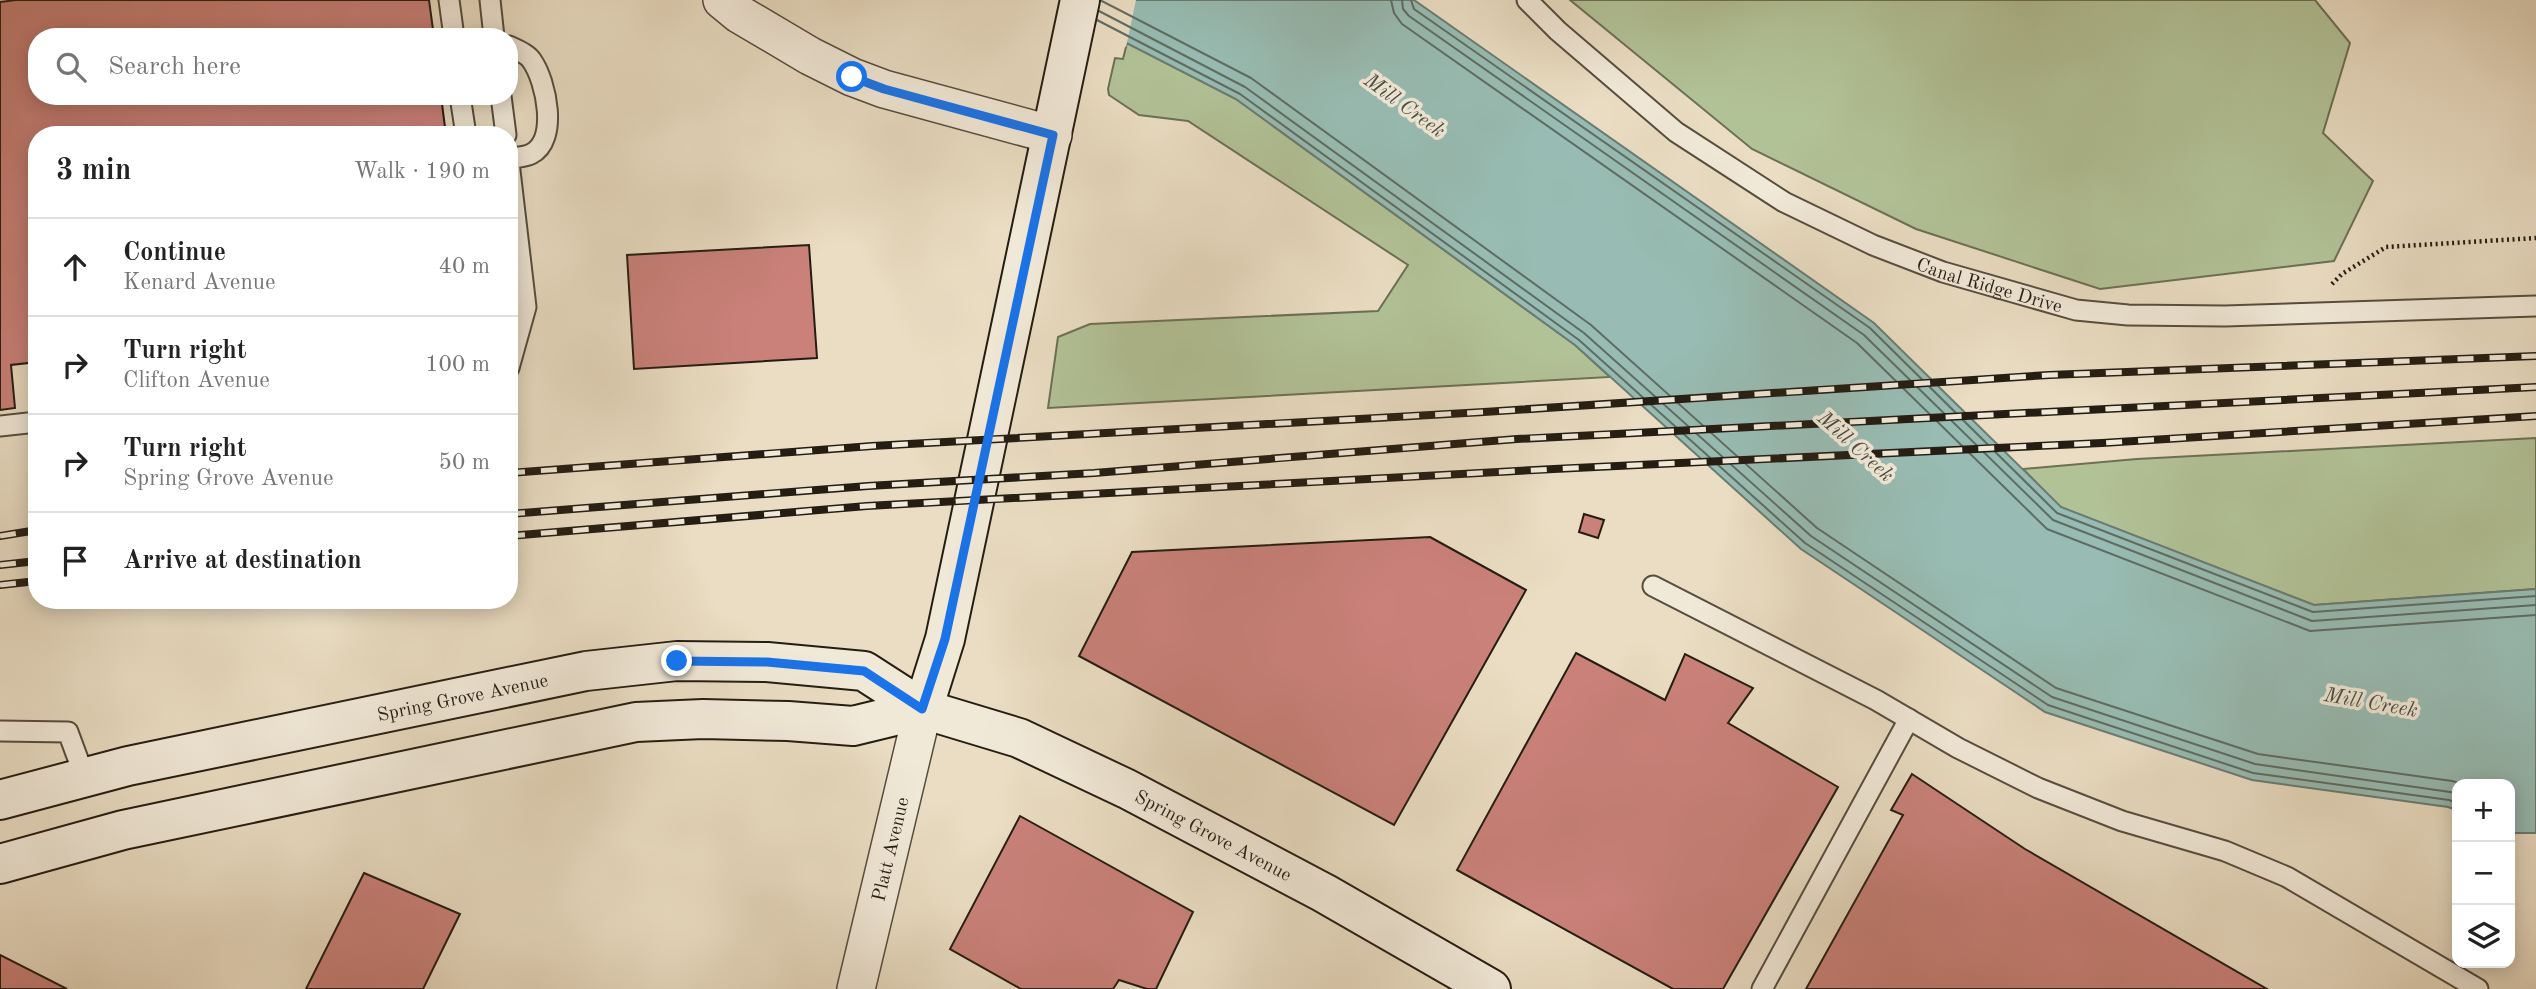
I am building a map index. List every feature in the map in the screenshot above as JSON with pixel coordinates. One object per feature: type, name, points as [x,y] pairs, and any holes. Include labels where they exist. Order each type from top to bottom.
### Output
[{"type":"main road","points":[[0,864],[123,830],[636,722],[715,719],[853,726],[922,709],[945,639],[1080,0]]},
{"type":"main road","name":"Spring Grove Avenue","points":[[0,800],[128,766],[586,671],[677,661],[767,662],[864,671],[922,709],[1019,738],[1127,789],[1324,893],[1491,989]]},
{"type":"street","points":[[722,0],[739,14],[810,56],[852,77],[884,89],[1053,135]]},
{"type":"street","name":"Platt Avenue","points":[[856,989],[922,709]]},
{"type":"lane","points":[[449,0],[452,28]]},
{"type":"lane","points":[[490,0],[493,28]]},
{"type":"lane","name":"Canal Ridge Drive","points":[[1527,0],[1558,31],[1676,132],[1784,202],[1872,245],[1943,272],[2076,310],[2128,315],[2536,306]]},
{"type":"lane","points":[[518,51],[531,58],[543,82],[548,126],[540,145],[533,153],[518,158]]},
{"type":"lane","points":[[461,105],[465,126]]},
{"type":"lane","points":[[502,105],[505,126]]},
{"type":"lane","points":[[518,238],[526,307],[518,336]]},
{"type":"lane","points":[[0,426],[28,423]]},
{"type":"lane","points":[[1653,586],[1876,700],[1958,747],[2038,788],[2122,821],[2225,851],[2287,877],[2478,989]]},
{"type":"lane","points":[[1762,989],[1909,719]]},
{"type":"lane","points":[[0,731],[68,732],[85,778]]},
{"type":"path","points":[[2301,313],[2342,274],[2386,247],[2536,238]]},
{"type":"green space","points":[[1570,0],[2315,0],[2350,43],[2323,133],[2373,181],[2334,261],[2100,289],[1916,229],[1752,149]]},
{"type":"green space","points":[[1127,43],[1236,99],[1575,345],[1610,377],[1048,408],[1058,337],[1090,324],[1378,311],[1408,265],[1188,121],[1139,115],[1109,95],[1115,58],[1123,59]]},
{"type":"green space","points":[[2536,438],[2536,589],[2314,605],[2060,507],[2023,469],[2137,459]]},
{"type":"water","name":"Mill Creek","points":[[1043,0],[1414,0],[1874,323],[2061,507],[2314,605],[2536,589],[2536,833],[2515,833],[2515,779],[2452,779],[2452,808],[2252,780],[2045,712],[1801,549],[1575,345],[1236,99]]},
{"type":"pier","points":[[1040,0],[1136,0],[1126,47],[1041,3]]},
{"type":"building","points":[[429,0],[433,28],[28,28],[28,105],[442,105],[445,126],[28,126],[28,363],[11,365],[15,408],[0,410],[0,2]]},
{"type":"building","points":[[809,245],[817,358],[634,369],[627,255]]},
{"type":"building","points":[[1584,514],[1604,520],[1598,538],[1579,532]]},
{"type":"building","points":[[1430,537],[1526,590],[1394,825],[1079,656],[1132,552]]},
{"type":"building","points":[[1576,653],[1665,700],[1685,654],[1753,688],[1728,723],[1838,787],[1723,989],[1673,989],[1457,870]]},
{"type":"building","points":[[1912,774],[2025,849],[2267,989],[1806,989],[1903,815],[1891,810]]},
{"type":"building","points":[[1020,816],[1193,912],[1156,989],[1147,989],[1119,980],[1113,989],[1021,989],[950,949]]},
{"type":"building","points":[[364,873],[460,914],[423,989],[306,989]]},
{"type":"building","points":[[0,955],[67,989],[0,989]]},
{"type":"railway","points":[[518,472],[872,446],[1484,412],[2049,375],[2536,356]]},
{"type":"railway","points":[[518,513],[868,486],[1094,473],[1517,439],[2536,387]]},
{"type":"railway","points":[[518,535],[867,506],[2102,443],[2536,416]]},
{"type":"railway","points":[[0,536],[28,531]]},
{"type":"railway","points":[[0,565],[28,562]]},
{"type":"railway","points":[[0,585],[28,582]]},
{"type":"route","points":[[677,661],[767,662],[864,671],[922,709],[945,639],[1053,135],[884,89],[852,77]]}]
